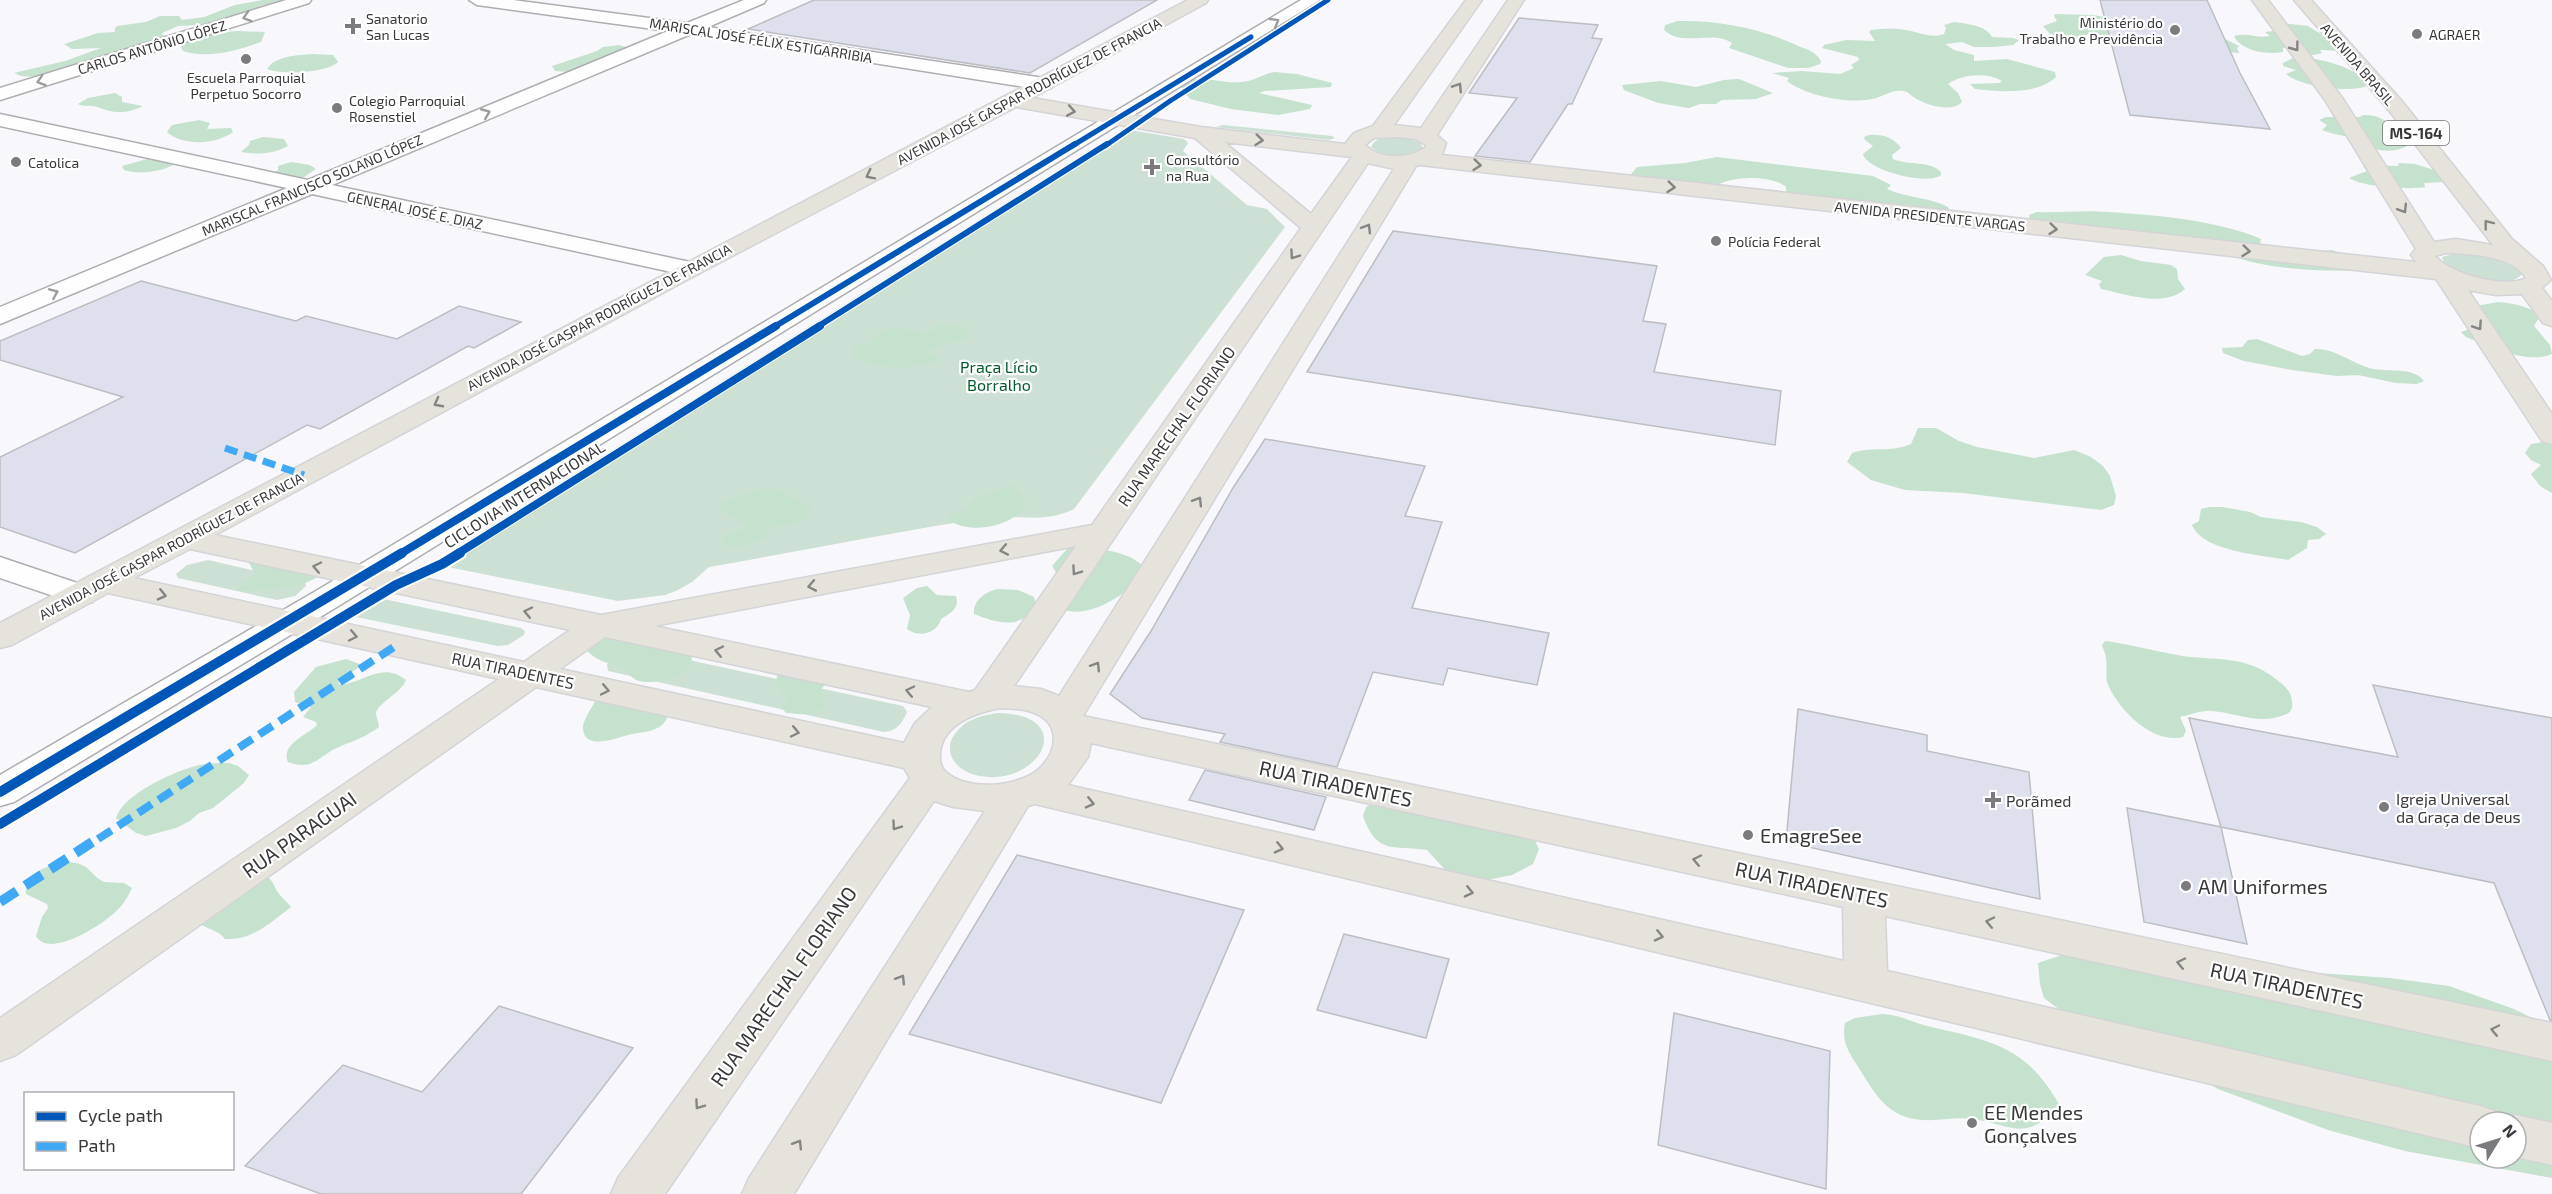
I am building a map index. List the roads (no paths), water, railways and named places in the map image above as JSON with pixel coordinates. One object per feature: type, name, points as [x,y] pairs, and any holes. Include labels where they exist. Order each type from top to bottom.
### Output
[{"type":"main road","name":"AVENIDA JOSÉ GASPAR RODRÍGUEZ DE FRANCIA","points":[[0,637],[1200,0]]},
{"type":"main road","name":"RUA MARECHAL FLORIANO","points":[[1068,722],[1277,324],[1314,227],[1368,142],[1474,0]]},
{"type":"main road","points":[[1430,138],[1516,0]]},
{"type":"main road","name":"MS-164","points":[[2260,0],[2334,99],[2426,251],[2423,255],[2426,262],[2444,274],[2552,435]]},
{"type":"main road","name":"AVENIDA BRASIL","points":[[2302,0],[2394,104],[2504,244],[2538,277],[2552,318]]},
{"type":"main road","points":[[1042,85],[1074,92]]},
{"type":"main road","points":[[2334,99],[2394,104]]},
{"type":"main road","points":[[1013,101],[1183,111]]},
{"type":"main road","points":[[1126,107],[1203,124],[1368,142]]},
{"type":"main road","points":[[1203,124],[1332,129],[1368,142]]},
{"type":"main road","points":[[1203,124],[1314,227]]},
{"type":"main road","name":"AVENIDA PRESIDENTE VARGAS","points":[[1368,142],[1406,132],[1430,138],[2426,251],[2446,246],[2474,248],[2504,255],[2538,277]]},
{"type":"main road","name":"RUA MARECHAL FLORIANO","points":[[978,700],[1103,532],[1414,160],[1435,151],[1437,146],[1430,138]]},
{"type":"main road","name":"AVENIDA PRESIDENTE VARGAS","points":[[1368,142],[1386,160],[1414,160],[2444,274],[2497,288],[2538,277]]},
{"type":"main road","points":[[599,626],[1103,532]]},
{"type":"main road","points":[[184,538],[599,626],[978,700],[1011,696],[1030,699],[1055,708],[1068,722],[1075,743],[1072,756],[1052,779],[1024,793],[994,800],[969,798],[948,791],[925,769],[922,745],[929,732],[943,717],[978,700]]},
{"type":"main road","name":"RUA TIRADENTES","points":[[92,588],[286,622],[530,674],[925,769]]},
{"type":"main road","name":"RUA PARAGUAI","points":[[0,1042],[599,626]]},
{"type":"main road","name":"RUA TIRADENTES","points":[[1068,722],[1864,896],[2552,1042]]},
{"type":"main road","name":"RUA MARECHAL FLORIANO","points":[[636,1194],[925,769]]},
{"type":"main road","points":[[1024,793],[2468,1124]]},
{"type":"main road","points":[[767,1194],[1024,793]]},
{"type":"main road","points":[[1864,896],[1866,985]]},
{"type":"main road","points":[[2528,1139],[2552,1144]]},
{"type":"street","name":"CARLOS ANTÔNIO LÓPEZ","points":[[0,94],[303,0]]},
{"type":"street","name":"MARISCAL JOSÉ FÉLIX ESTIGARRIBIA","points":[[477,0],[690,29],[1042,85]]},
{"type":"street","name":"MARISCAL FRANCISCO SOLANO LÓPEZ","points":[[0,316],[758,0]]},
{"type":"street","points":[[0,792],[361,577],[1126,107],[1312,0]]},
{"type":"street","name":"GENERAL JOSÉ E. DIAZ","points":[[0,120],[690,269]]},
{"type":"street","points":[[0,567],[92,588]]},
{"type":"place","name":"Sanatorio San Lucas","points":[[353,26]]},
{"type":"place","name":"Ministério do Trabalho e Previdência","points":[[2175,30]]},
{"type":"place","name":"AGRAER","points":[[2417,34]]},
{"type":"place","name":"Escuela Parroquial Perpetuo Socorro","points":[[246,59]]},
{"type":"place","name":"Colegio Parroquial Rosenstiel","points":[[337,108]]},
{"type":"place","name":"Catolica","points":[[16,162]]},
{"type":"place","name":"Consultório na Rua","points":[[1152,167]]},
{"type":"place","name":"Polícia Federal","points":[[1716,241]]},
{"type":"place","name":"Porãmed","points":[[1993,800]]},
{"type":"place","name":"Igreja Universal da Graça de Deus","points":[[2384,807]]},
{"type":"place","name":"EmagreSee","points":[[1748,835]]},
{"type":"place","name":"AM Uniformes","points":[[2186,886]]},
{"type":"place","name":"EE Mendes Gonçalves","points":[[1972,1123]]},
{"type":"park label","name":"Praça Lício Borralho","points":[[999,375]]}]
